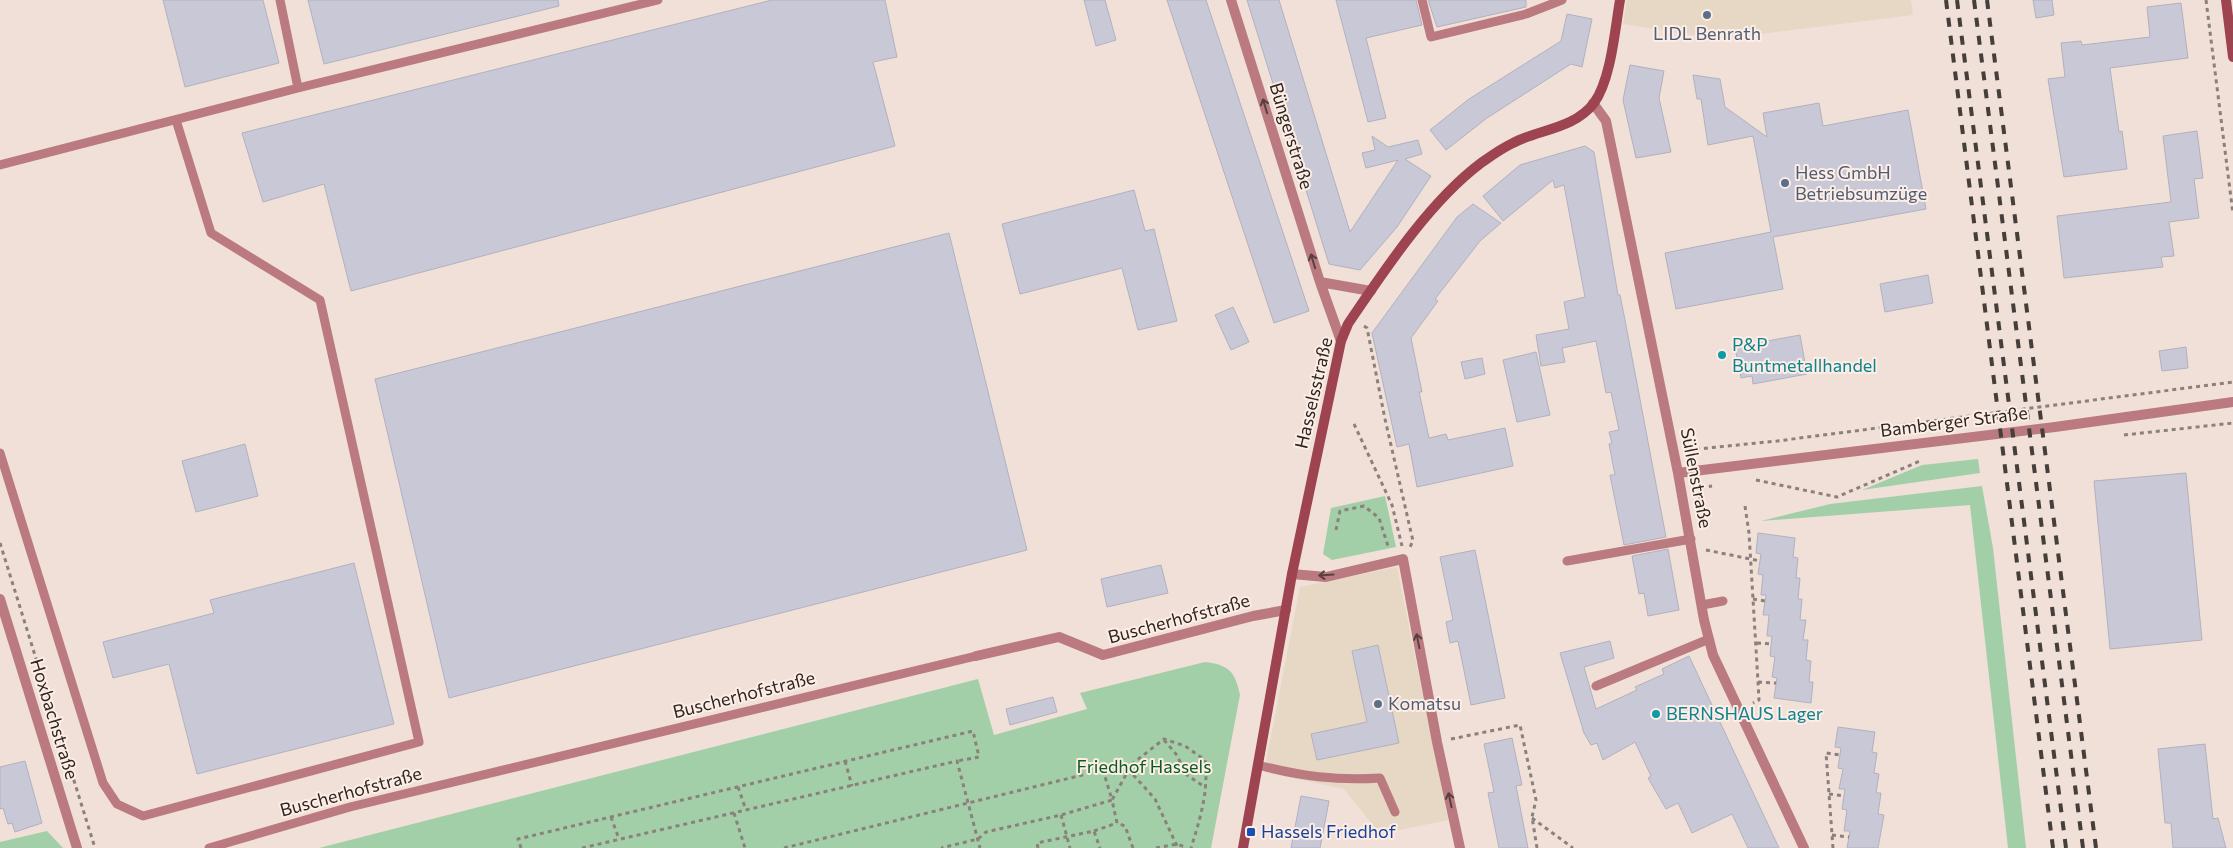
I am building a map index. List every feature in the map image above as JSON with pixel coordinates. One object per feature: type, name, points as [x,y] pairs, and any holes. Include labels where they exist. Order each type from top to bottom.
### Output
[{"type":"street","name":"Büngerstraße","points":[[1231,0],[1320,282],[1341,340]]},
{"type":"street","name":"Hasselsstraße","points":[[1243,848],[1292,574],[1341,340],[1353,317],[1371,291],[1425,218],[1452,188],[1481,163],[1513,142],[1574,120],[1593,103],[1606,72],[1620,0]]},
{"type":"street","points":[[2226,0],[2233,57]]},
{"type":"street","name":"Süllenstraße","points":[[1593,103],[1606,121],[1678,472],[1713,655],[1804,848]]},
{"type":"street","points":[[1320,282],[1371,291]]},
{"type":"street","name":"Bamberger Straße","points":[[1678,472],[2055,427],[2233,402]]},
{"type":"street","points":[[1292,574],[1326,577],[1403,559],[1437,742],[1460,848]]},
{"type":"street","name":"Hoxbachstraße","points":[[0,599],[77,848]]},
{"type":"street","name":"Buscherhofstraße","points":[[976,656],[1059,636],[1103,656],[1252,616],[1286,610]]},
{"type":"lane","points":[[280,0],[298,88]]},
{"type":"lane","points":[[0,166],[298,88],[658,0]]},
{"type":"lane","points":[[1422,0],[1431,37],[1526,14],[1562,0]]},
{"type":"lane","points":[[0,453],[103,783],[116,804],[143,816],[419,742],[320,300],[211,233],[176,120]]},
{"type":"lane","points":[[1567,562],[1691,538]]},
{"type":"lane","points":[[1702,605],[1723,601]]},
{"type":"lane","points":[[1596,686],[1709,639]]},
{"type":"lane","name":"Buscherhofstraße","points":[[209,848],[350,807],[976,656]]},
{"type":"lane","points":[[1258,765],[1287,773],[1343,780],[1380,778],[1395,812]]},
{"type":"path","points":[[2206,0],[2233,214]]},
{"type":"path","points":[[1353,317],[1367,328],[1385,419],[1413,541],[1403,559]]},
{"type":"path","points":[[1694,451],[2233,382]]},
{"type":"path","points":[[1354,424],[1392,505],[1402,543],[1403,559]]},
{"type":"path","points":[[1753,480],[1837,497],[1918,461]]},
{"type":"path","points":[[1699,505],[1700,486],[1719,485]]},
{"type":"path","points":[[1336,530],[1340,511],[1364,506],[1378,518],[1392,562]]},
{"type":"path","points":[[1739,710],[1759,700],[1757,643],[1749,558],[1749,533],[1745,506]]},
{"type":"path","points":[[1704,540],[1707,558]]},
{"type":"path","points":[[0,543],[95,848]]},
{"type":"path","points":[[1705,550],[1760,561]]},
{"type":"path","points":[[1753,599],[1765,601]]},
{"type":"path","points":[[1757,643],[1771,644]]},
{"type":"path","points":[[1758,682],[1776,683]]},
{"type":"path","points":[[1748,695],[1756,711]]},
{"type":"path","points":[[1437,742],[1520,725],[1536,800],[1532,817],[1537,848]]},
{"type":"path","points":[[521,848],[518,839],[973,731],[979,757],[582,848]]},
{"type":"path","points":[[941,848],[978,839],[986,832],[1112,800],[1128,769],[1164,740]]},
{"type":"path","points":[[1164,740],[1185,746],[1205,760],[1208,778],[1202,814],[1191,848]]},
{"type":"path","points":[[1164,740],[1176,754],[1187,775],[1206,788]]},
{"type":"path","points":[[1833,848],[1826,753],[1840,755]]},
{"type":"path","points":[[845,761],[852,786]]},
{"type":"path","points":[[957,761],[980,848]]},
{"type":"path","points":[[1128,769],[1155,799],[1178,846]]},
{"type":"path","points":[[784,848],[1104,770],[1117,823]]},
{"type":"path","points":[[738,787],[746,810]]},
{"type":"path","points":[[1829,794],[1844,796]]},
{"type":"path","points":[[734,813],[745,848]]},
{"type":"path","points":[[1061,814],[1070,848]]},
{"type":"path","points":[[611,817],[619,839]]},
{"type":"path","points":[[1532,817],[1573,848]]},
{"type":"path","points":[[1038,848],[1037,843],[1094,831],[1117,823],[1125,826],[1132,848]]},
{"type":"path","points":[[1094,831],[1100,848]]},
{"type":"path","points":[[1832,835],[1849,837]]},
{"type":"path","points":[[1156,848],[1178,846],[1187,848]]},
{"type":"shaded area","points":[[1627,0],[1911,0],[1913,15],[1719,39],[1623,24]]},
{"type":"shaded area","points":[[1397,567],[1448,820],[1380,834],[1344,789],[1264,772],[1300,587]]},
{"type":"green space","points":[[1978,459],[1980,473],[1862,490],[1922,465]]},
{"type":"green space","points":[[1982,486],[1993,548],[2026,848],[2008,848],[1970,505],[1761,521],[1830,504]]},
{"type":"green space","points":[[1385,496],[1396,547],[1332,560],[1323,554],[1331,508]]},
{"type":"green space","name":"Friedhof Hassels","points":[[1205,662],[1220,665],[1230,671],[1236,680],[1240,695],[1211,848],[319,848],[978,679],[994,735],[1087,709],[1080,693]]},
{"type":"green space","points":[[47,831],[63,848],[0,848],[0,842]]},
{"type":"building","points":[[163,0],[263,0],[279,63],[185,87]]},
{"type":"building","points":[[308,0],[558,0],[559,6],[324,64]]},
{"type":"building","points":[[772,0],[885,0],[897,57],[873,62],[895,146],[351,291],[324,184],[263,202],[242,133]]},
{"type":"building","points":[[1084,0],[1105,0],[1116,40],[1096,46]]},
{"type":"building","points":[[1167,0],[1206,0],[1309,311],[1274,323]]},
{"type":"building","points":[[1247,0],[1279,0],[1350,232],[1398,160],[1366,168],[1362,153],[1375,150],[1372,136],[1388,147],[1418,140],[1422,154],[1405,159],[1431,176],[1397,227],[1360,270],[1329,264]]},
{"type":"building","points":[[1336,0],[1416,0],[1422,25],[1366,38],[1386,118],[1368,122]]},
{"type":"building","points":[[1428,0],[1526,0],[1526,7],[1437,27]]},
{"type":"building","points":[[2033,0],[2052,0],[2054,15],[2036,18]]},
{"type":"building","points":[[2181,3],[2188,58],[2110,68],[2119,132],[2122,131],[2127,169],[2064,177],[2048,79],[2065,77],[2061,43],[2081,41],[2082,45],[2150,37],[2147,7]]},
{"type":"building","points":[[1567,14],[1592,19],[1582,67],[1571,64],[1487,118],[1446,150],[1430,130],[1469,99],[1561,41]]},
{"type":"building","points":[[1630,65],[1664,71],[1659,98],[1671,152],[1636,158],[1623,100]]},
{"type":"building","points":[[1693,75],[1720,79],[1725,107],[1767,137],[1763,113],[1819,103],[1823,126],[1908,110],[1926,209],[1773,237],[1783,289],[1676,309],[1665,253],[1771,232],[1753,136],[1708,145],[1701,99],[1697,99]]},
{"type":"building","points":[[2197,131],[2203,178],[2194,179],[2199,218],[2169,222],[2174,256],[2161,257],[2163,267],[2064,278],[2057,216],[2171,202],[2163,136]]},
{"type":"building","points":[[1585,146],[1594,152],[1618,295],[1620,295],[1625,320],[1666,537],[1624,545],[1610,475],[1615,475],[1609,444],[1612,443],[1609,432],[1619,430],[1611,392],[1606,393],[1596,341],[1562,348],[1565,362],[1541,366],[1536,335],[1569,329],[1564,302],[1585,297],[1564,185],[1555,188],[1553,180],[1503,221],[1483,196],[1520,165]]},
{"type":"building","points":[[1134,190],[1145,231],[1154,229],[1177,321],[1138,330],[1122,268],[1020,294],[1002,224]]},
{"type":"building","points":[[1473,204],[1501,223],[1480,241],[1435,299],[1438,301],[1411,338],[1422,392],[1419,392],[1429,438],[1446,434],[1448,440],[1505,428],[1513,466],[1417,487],[1409,444],[1397,447],[1372,333],[1457,217]]},
{"type":"building","points":[[949,233],[1027,550],[449,698],[375,379]]},
{"type":"building","points":[[1928,275],[1933,303],[1885,312],[1880,284]]},
{"type":"building","points":[[1233,307],[1249,342],[1231,350],[1215,315]]},
{"type":"building","points":[[1800,335],[1807,374],[1753,384],[1752,376],[1741,378],[1735,347]]},
{"type":"building","points":[[2186,347],[2188,368],[2162,371],[2159,351]]},
{"type":"building","points":[[1536,352],[1550,415],[1517,422],[1503,360]]},
{"type":"building","points":[[1482,358],[1485,374],[1465,379],[1461,362]]},
{"type":"building","points":[[245,444],[258,496],[196,512],[182,461]]},
{"type":"building","points":[[2186,473],[2202,640],[2110,649],[2094,481]]},
{"type":"building","points":[[1758,533],[1795,538],[1793,557],[1798,558],[1796,578],[1800,578],[1798,599],[1802,599],[1800,620],[1806,620],[1803,640],[1808,640],[1806,660],[1811,661],[1809,682],[1813,682],[1811,703],[1774,698],[1777,678],[1772,677],[1775,657],[1770,656],[1772,636],[1767,636],[1769,615],[1763,615],[1766,595],[1761,595],[1763,575],[1758,574],[1761,554],[1756,553]]},
{"type":"building","points":[[1668,549],[1679,610],[1648,616],[1644,593],[1639,594],[1632,556]]},
{"type":"building","points":[[1475,550],[1505,698],[1471,705],[1458,641],[1450,643],[1446,622],[1453,620],[1440,557]]},
{"type":"building","points":[[354,563],[394,724],[197,774],[169,664],[113,678],[103,642],[214,613],[210,600]]},
{"type":"building","points":[[1161,565],[1168,593],[1107,607],[1101,579]]},
{"type":"building","points":[[1610,641],[1614,658],[1584,667],[1596,709],[1637,690],[1635,687],[1664,674],[1662,669],[1689,656],[1779,848],[1748,848],[1732,814],[1692,833],[1678,803],[1666,809],[1648,778],[1651,776],[1635,742],[1603,760],[1597,743],[1591,745],[1584,733],[1560,653]]},
{"type":"building","points":[[1378,645],[1399,743],[1317,760],[1311,734],[1367,722],[1352,651]]},
{"type":"building","points":[[1053,697],[1057,712],[1010,725],[1006,709]]},
{"type":"building","points":[[1838,727],[1875,732],[1872,752],[1877,753],[1874,773],[1879,774],[1876,793],[1881,793],[1878,814],[1884,815],[1878,848],[1847,848],[1850,831],[1844,831],[1847,810],[1842,809],[1845,789],[1839,789],[1843,769],[1838,768],[1841,748],[1835,747]]},
{"type":"building","points":[[1512,738],[1522,785],[1516,786],[1528,848],[1499,848],[1488,793],[1494,792],[1484,744]]},
{"type":"building","points":[[2205,744],[2213,819],[2218,818],[2226,848],[2173,848],[2171,823],[2165,823],[2158,749]]},
{"type":"building","points":[[25,761],[42,823],[15,832],[12,823],[8,824],[3,808],[0,809],[0,767]]},
{"type":"building","points":[[1301,796],[1329,801],[1320,848],[1291,848]]},
{"type":"railway","points":[[1946,0],[2053,848]]},
{"type":"railway","points":[[1957,0],[2066,848]]},
{"type":"railway","points":[[1974,0],[2083,848]]},
{"type":"railway","points":[[1987,0],[2096,848]]},
{"type":"place","name":"LIDL Benrath","points":[[1707,15]]},
{"type":"place","name":"Hess GmbH Betriebsumzüge","points":[[1785,183]]},
{"type":"place","name":"P&P Buntmetallhandel","points":[[1722,355]]},
{"type":"place","name":"Komatsu","points":[[1378,704]]},
{"type":"place","name":"BERNSHAUS Lager","points":[[1656,714]]},
{"type":"place","name":"Hassels Friedhof","points":[[1251,832]]}]
